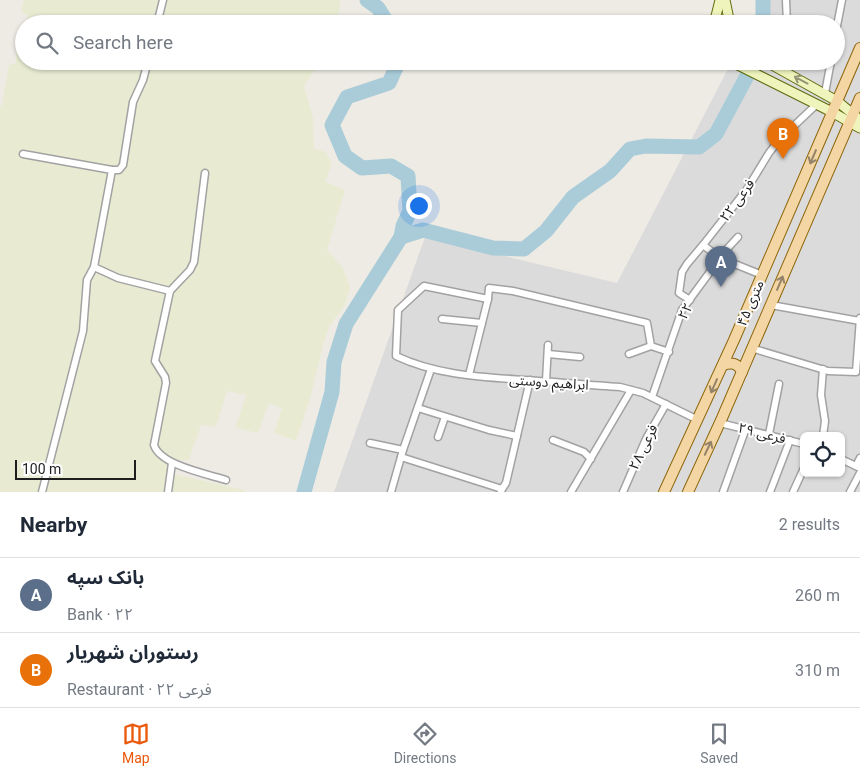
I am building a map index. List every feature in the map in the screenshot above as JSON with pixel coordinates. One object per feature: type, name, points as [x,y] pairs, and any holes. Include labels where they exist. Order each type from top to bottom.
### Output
[{"type":"main road","points":[[837,101],[860,48]]},
{"type":"main road","name":"۴۵ متری","points":[[688,492],[770,305],[855,119],[860,98]]},
{"type":"main road","name":"۴۵ متری","points":[[664,492],[723,365],[837,101]]},
{"type":"main road","points":[[734,340],[740,348],[751,348]]},
{"type":"main road","points":[[723,365],[733,363],[742,372]]},
{"type":"street","points":[[160,15],[163,0]]},
{"type":"street","points":[[716,15],[720,0]]},
{"type":"street","points":[[725,0],[728,15]]},
{"type":"street","points":[[786,0],[787,15]]},
{"type":"street","points":[[839,15],[842,0]]},
{"type":"street","points":[[23,154],[119,170],[124,165],[133,102],[146,70]]},
{"type":"street","points":[[748,70],[832,112],[855,119]]},
{"type":"street","points":[[789,70],[837,101],[855,119],[860,128]]},
{"type":"street","points":[[825,93],[829,70]]},
{"type":"street","name":"فرعی ۲۲","points":[[690,300],[679,294],[682,272],[687,264],[746,189],[779,140],[817,104]]},
{"type":"street","points":[[42,492],[83,331],[87,280],[94,267],[112,170]]},
{"type":"street","points":[[205,174],[194,262],[190,270],[170,291],[155,361],[165,376],[166,383],[154,445],[157,451],[172,463],[226,480]]},
{"type":"street","name":"۲۲","points":[[652,397],[682,310],[738,237]]},
{"type":"street","points":[[703,246],[720,258],[762,275]]},
{"type":"street","points":[[94,267],[118,278],[170,291]]},
{"type":"street","name":"ابراهیم دوستی","points":[[488,299],[424,286],[398,310],[396,356],[431,369],[469,376],[620,387],[643,392],[698,420]]},
{"type":"street","points":[[469,376],[489,288],[513,291],[647,323],[651,346]]},
{"type":"street","points":[[770,305],[860,322]]},
{"type":"street","points":[[751,348],[828,371],[856,372],[860,318]]},
{"type":"street","points":[[442,319],[482,322]]},
{"type":"street","points":[[546,381],[548,345]]},
{"type":"street","points":[[629,354],[651,346],[669,352]]},
{"type":"street","points":[[548,354],[580,357]]},
{"type":"street","points":[[391,492],[431,369]]},
{"type":"street","points":[[823,369],[821,395],[825,421],[824,432]]},
{"type":"street","points":[[370,443],[501,490],[506,484],[530,380]]},
{"type":"street","points":[[769,434],[779,384]]},
{"type":"street","points":[[571,492],[631,390]]},
{"type":"street","name":"فرعی ۲۸","points":[[623,492],[650,432],[666,404]]},
{"type":"street","points":[[418,408],[489,430],[517,436]]},
{"type":"street","points":[[438,437],[445,417]]},
{"type":"street","name":"فرعی ۲۹","points":[[720,422],[800,443]]},
{"type":"street","points":[[723,492],[746,428]]},
{"type":"street","points":[[553,440],[584,452],[591,459]]},
{"type":"street","points":[[770,492],[790,440]]},
{"type":"street","points":[[845,461],[858,467],[860,458]]},
{"type":"street","points":[[168,492],[172,463]]},
{"type":"street","points":[[850,492],[860,473]]},
{"type":"street","points":[[793,492],[800,477]]},
{"type":"shaded area","points":[[764,0],[860,0],[860,492],[334,492],[425,237],[617,283],[727,70],[845,70],[845,15],[756,15]]},
{"type":"green space","points":[[24,0],[340,0],[339,15],[28,15],[21,12]]},
{"type":"green space","points":[[15,63],[15,70],[315,70],[304,86],[313,118],[314,149],[326,152],[332,163],[325,182],[345,190],[327,250],[343,268],[350,288],[345,305],[329,327],[310,399],[296,441],[274,433],[282,408],[269,403],[258,433],[235,428],[246,395],[227,391],[216,427],[201,425],[189,460],[175,460],[174,474],[244,490],[243,492],[0,492],[0,106],[2,105],[9,65]]},
{"type":"waterway","points":[[367,0],[378,8],[382,15]]},
{"type":"waterway","points":[[763,0],[763,15]]},
{"type":"waterway","points":[[395,70],[389,83],[347,97],[332,125],[345,156],[362,168],[391,166],[408,176],[410,211],[403,226],[401,237]]},
{"type":"waterway","points":[[304,492],[332,392],[334,362],[346,324],[401,237],[423,230],[493,248],[524,249],[546,231],[573,197],[610,171],[630,149],[646,146],[699,147],[716,134],[750,70]]},
{"type":"place","name":"رستوران شهریار","points":[[783,159]]},
{"type":"place","name":"بانک سپه","points":[[721,287]]}]
